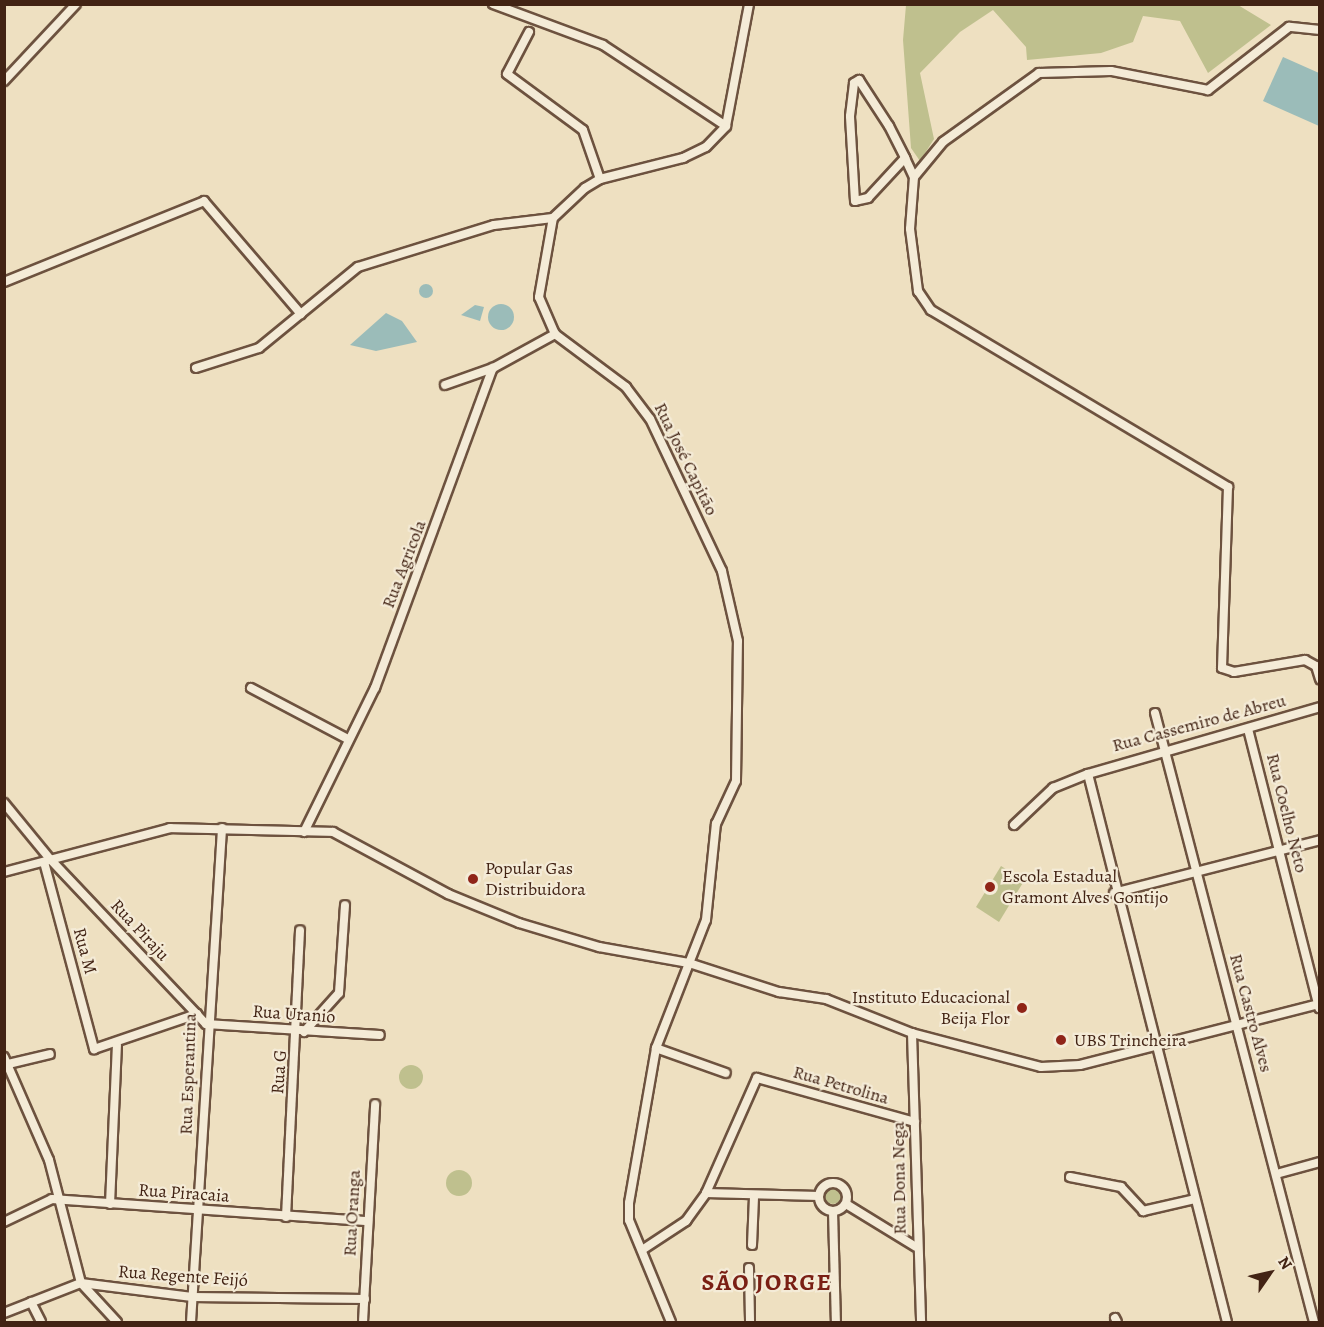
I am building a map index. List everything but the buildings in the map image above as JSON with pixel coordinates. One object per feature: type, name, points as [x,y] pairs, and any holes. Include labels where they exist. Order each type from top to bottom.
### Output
[{"type":"street","points":[[4,81],[76,4]]},
{"type":"street","points":[[493,4],[603,45],[726,126]]},
{"type":"street","points":[[196,368],[241,358],[301,314],[358,267],[495,225],[552,218],[600,179],[683,158],[706,147],[726,126],[749,4]]},
{"type":"street","points":[[914,177],[943,142],[1039,73],[1111,71],[1208,90],[1288,27],[1320,30]]},
{"type":"street","points":[[529,32],[507,74],[583,130],[600,179]]},
{"type":"street","points":[[905,158],[868,198],[855,201],[850,116],[854,83],[859,80],[905,158],[914,177],[911,264],[931,310],[1228,486],[1222,668],[1234,672],[1305,660],[1316,666],[1320,679]]},
{"type":"street","points":[[4,282],[204,201],[301,314]]},
{"type":"street","name":"Rua José Capitão","points":[[552,218],[539,297],[555,334],[640,402],[729,594],[738,641],[740,758],[736,781],[716,824],[706,920],[656,1048],[629,1203],[629,1220],[671,1323]]},
{"type":"street","points":[[445,385],[493,368],[555,334]]},
{"type":"street","name":"Rua Agricola","points":[[304,832],[346,738],[375,688],[493,368]]},
{"type":"street","points":[[251,688],[346,738]]},
{"type":"street","name":"Rua Cassemiro de Abreu","points":[[1014,825],[1053,788],[1088,774],[1320,707]]},
{"type":"street","name":"Rua Castro Alves","points":[[1155,713],[1237,1025],[1280,1173],[1314,1323]]},
{"type":"street","name":"Rua Coelho Neto","points":[[1248,729],[1319,1006]]},
{"type":"street","points":[[1088,774],[1114,893],[1158,1045],[1227,1323]]},
{"type":"street","name":"Rua Piraju","points":[[4,803],[47,861],[206,1024]]},
{"type":"street","points":[[4,872],[170,828],[333,832],[448,894],[519,923],[599,947],[689,963],[779,992],[826,999],[912,1033],[1041,1067],[1080,1065],[1319,1006]]},
{"type":"street","name":"Rua Esperantina","points":[[191,1323],[206,1024],[222,828]]},
{"type":"street","points":[[1114,893],[1320,840]]},
{"type":"street","name":"Rua M","points":[[47,861],[94,1049],[117,1045]]},
{"type":"street","points":[[301,1031],[339,993],[345,905]]},
{"type":"street","name":"Rua G","points":[[286,1217],[301,1031],[300,930]]},
{"type":"street","points":[[110,1204],[117,1045],[197,1014]]},
{"type":"street","name":"Rua Uranio","points":[[206,1024],[380,1035]]},
{"type":"street","name":"Rua Dona Nega","points":[[912,1033],[916,1246],[921,1323]]},
{"type":"street","points":[[656,1048],[726,1073]]},
{"type":"street","points":[[50,1054],[5,1062],[62,1202],[81,1283],[117,1323]]},
{"type":"street","name":"Rua Petrolina","points":[[706,1193],[759,1077],[915,1122]]},
{"type":"street","name":"Rua Oranga","points":[[363,1323],[375,1104]]},
{"type":"street","points":[[1280,1173],[1320,1162]]},
{"type":"street","points":[[1070,1177],[1121,1187],[1143,1211],[1195,1198]]},
{"type":"street","points":[[819,1196],[826,1185],[840,1185],[846,1204],[916,1246]]},
{"type":"street","points":[[642,1250],[686,1221],[706,1193],[754,1197],[819,1196]]},
{"type":"street","points":[[819,1196],[822,1205],[833,1211]]},
{"type":"street","points":[[752,1245],[754,1197]]},
{"type":"street","name":"Rua Piracaia","points":[[4,1222],[50,1199],[62,1202],[368,1221]]},
{"type":"street","points":[[833,1211],[846,1204]]},
{"type":"street","points":[[833,1211],[836,1323]]},
{"type":"street","points":[[749,1268],[750,1323]]},
{"type":"street","name":"Rua Regente Feijó","points":[[4,1313],[81,1283],[192,1297],[364,1299]]},
{"type":"street","points":[[31,1302],[41,1323]]},
{"type":"green space","points":[[906,5],[1238,5],[1271,25],[1208,73],[1180,21],[1143,16],[1133,42],[1101,53],[1027,60],[1026,47],[993,10],[960,32],[920,73],[934,139],[920,161],[911,148],[903,40]]},
{"type":"green space","points":[[1001,866],[1024,881],[999,922],[976,907]]},
{"type":"green space","points":[[411,1065],[420,1068],[423,1077],[420,1086],[411,1089],[402,1086],[399,1077],[402,1068]]},
{"type":"green space","points":[[459,1170],[468,1174],[472,1183],[468,1192],[459,1196],[450,1192],[446,1183],[450,1174]]},
{"type":"green space","points":[[833,1186],[839,1189],[842,1195],[839,1201],[833,1204],[827,1201],[824,1195],[827,1189]]},
{"type":"water","points":[[1283,57],[1319,73],[1319,126],[1263,101]]},
{"type":"water","points":[[423,284],[429,284],[433,291],[429,298],[423,298],[419,294],[419,288]]},
{"type":"water","points":[[501,304],[510,308],[514,317],[510,326],[501,330],[492,326],[488,317],[492,308]]},
{"type":"water","points":[[475,305],[484,307],[480,321],[461,315]]},
{"type":"water","points":[[386,313],[402,321],[417,342],[376,351],[350,345]]},
{"type":"place","name":"Popular Gas Distribuidora","points":[[473,879]]},
{"type":"place","name":"Escola Estadual Gramont Alves Gontijo","points":[[990,887]]},
{"type":"place","name":"Instituto Educacional Beija Flor","points":[[1022,1008]]},
{"type":"place","name":"UBS Trincheira","points":[[1061,1040]]},
{"type":"district","name":"SÃO JORGE","points":[[767,1283]]}]
